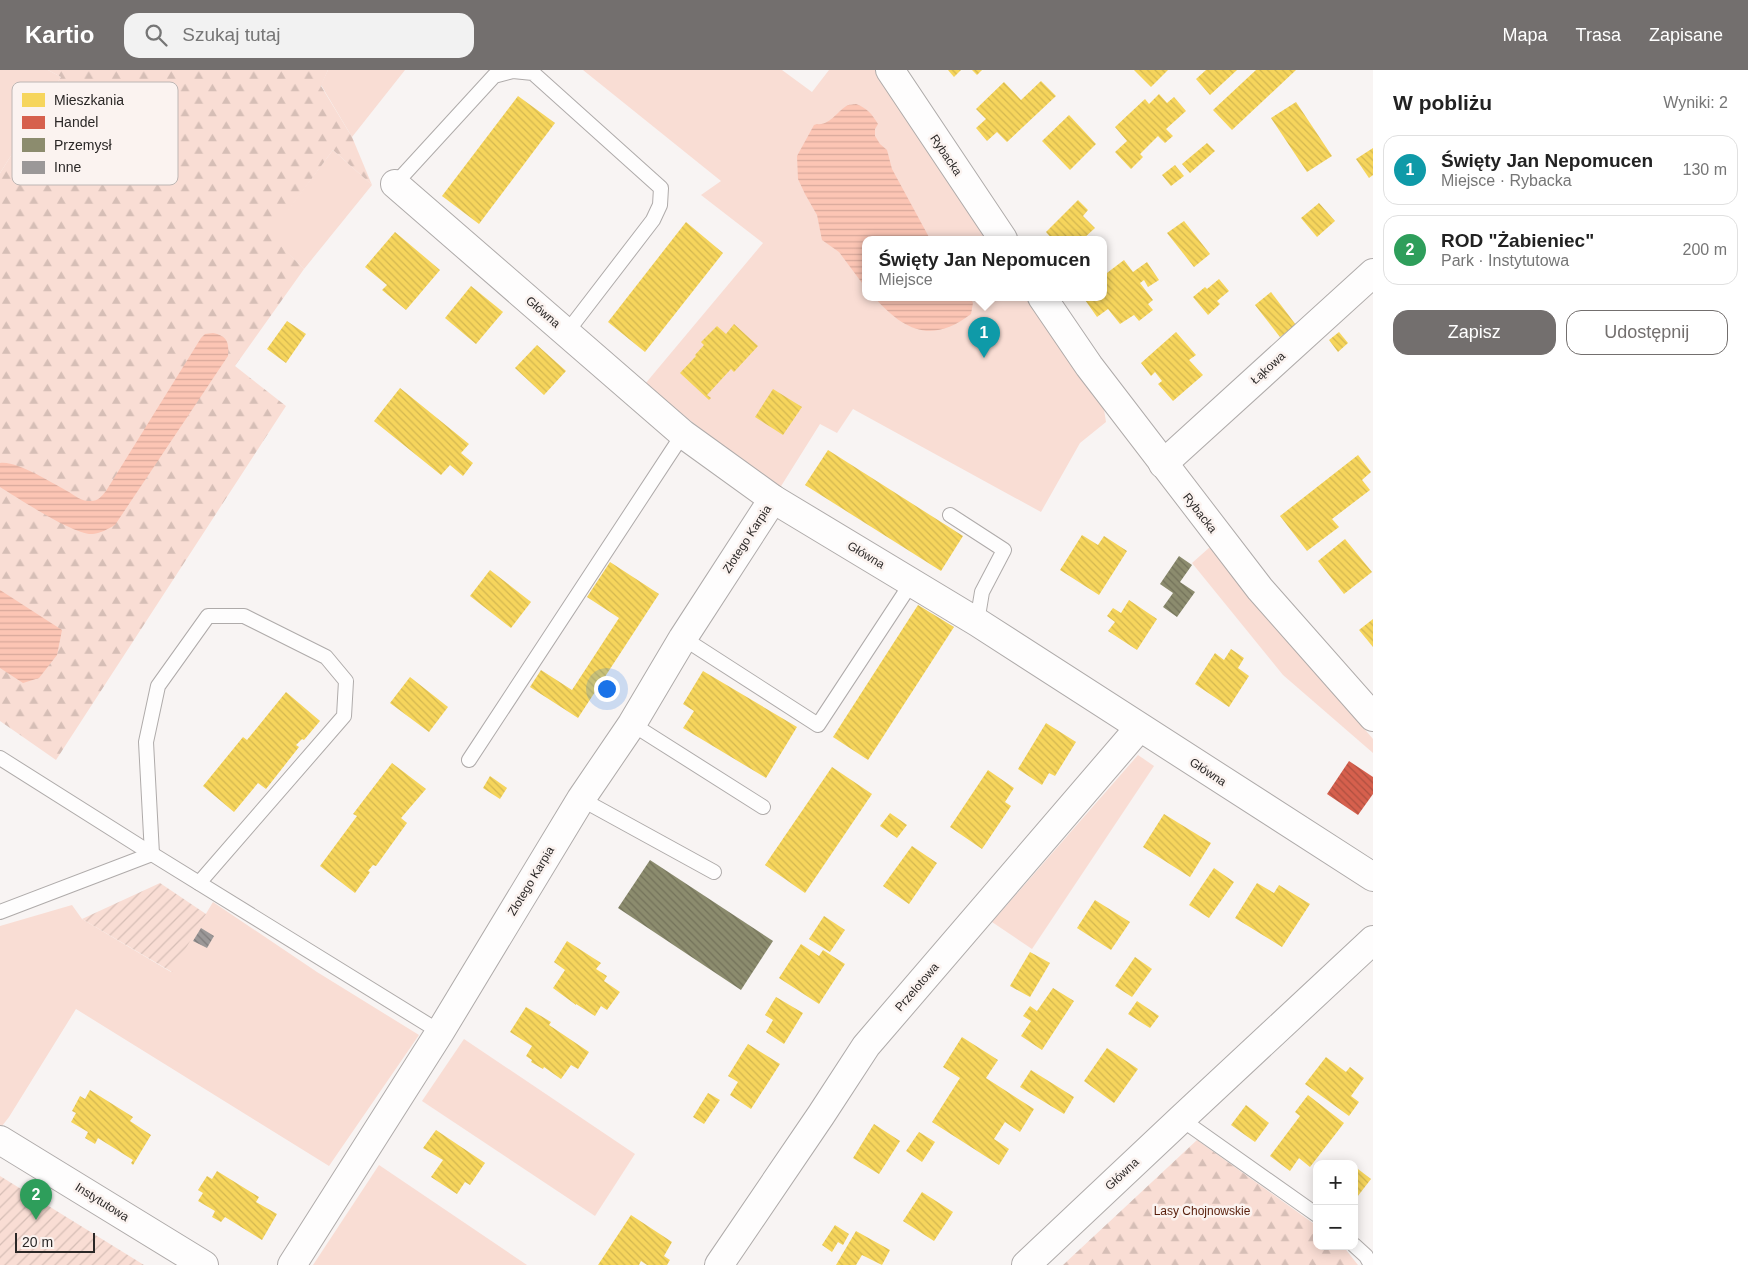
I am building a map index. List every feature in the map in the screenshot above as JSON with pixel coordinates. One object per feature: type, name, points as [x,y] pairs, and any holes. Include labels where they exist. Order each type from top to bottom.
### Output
[{"type":"street","name":"Rybacka","points":[[890,70],[1001,236]]},
{"type":"street","name":"Główna","points":[[396,184],[683,434],[773,499],[977,622],[1373,878]]},
{"type":"street","name":"Łąkowa","points":[[1163,464],[1373,273]]},
{"type":"street","name":"Rybacka","points":[[1045,301],[1089,366],[1260,589],[1373,717]]},
{"type":"street","name":"Złotego Karpia","points":[[292,1265],[440,1032],[581,799],[632,724],[683,638],[773,499]]},
{"type":"street","name":"Przelotowa","points":[[719,1265],[866,1046],[1139,728]]},
{"type":"street","name":"Główna","points":[[1026,1265],[1373,940]]},
{"type":"street","name":"Instytutowa","points":[[0,1140],[204,1265]]},
{"type":"lane","points":[[396,184],[494,76],[513,71],[533,73],[661,188],[660,205],[654,220],[566,332]]},
{"type":"lane","points":[[469,760],[683,434]]},
{"type":"lane","points":[[950,515],[1004,550],[982,592],[977,622]]},
{"type":"lane","points":[[683,638],[818,725],[912,582]]},
{"type":"lane","points":[[152,854],[146,742],[158,686],[208,616],[244,616],[326,657],[346,681],[344,716],[199,883]]},
{"type":"lane","points":[[632,724],[763,807]]},
{"type":"lane","points":[[0,758],[440,1032]]},
{"type":"lane","points":[[581,799],[714,872]]},
{"type":"lane","points":[[0,912],[152,854]]},
{"type":"lane","points":[[1180,1119],[1313,1213]]},
{"type":"lane","points":[[1358,1249],[1366,1256],[1371,1265]]},
{"type":"green space","points":[[0,70],[48,70],[61,77],[58,82],[12,82],[12,154],[0,173]]},
{"type":"green space","points":[[48,70],[328,70],[321,86],[352,137],[372,185],[333,150],[270,235],[304,269],[235,366],[286,406],[56,760],[0,721],[0,173],[12,154],[12,185],[178,185],[178,82],[58,82],[61,77]]},
{"type":"green space","points":[[328,70],[405,70],[352,137],[321,85]]},
{"type":"green space","points":[[583,70],[782,70],[812,92],[829,70],[880,70],[991,236],[862,236],[862,301],[1034,301],[1103,403],[1106,422],[1080,443],[1041,512],[853,409],[837,433],[820,424],[778,491],[645,384],[763,243],[701,195],[721,181]]},
{"type":"green space","points":[[333,150],[372,185],[304,269],[269,235]]},
{"type":"green space","points":[[1210,547],[1373,739],[1373,753],[1283,675],[1192,563]]},
{"type":"green space","points":[[1138,755],[1154,766],[1032,949],[992,922]]},
{"type":"green space","points":[[160,883],[206,914],[172,972],[82,919]]},
{"type":"green space","points":[[213,902],[317,972],[419,1035],[329,1166],[76,1009],[9,1117],[2,1126],[0,1125],[0,926],[72,905],[82,919],[171,972]]},
{"type":"green space","points":[[464,1039],[635,1154],[595,1216],[422,1101]]},
{"type":"green space","name":"Lasy Chojnowskie","points":[[1197,1140],[1313,1223],[1313,1250],[1346,1250],[1358,1265],[1063,1265]]},
{"type":"green space","points":[[379,1165],[527,1265],[313,1265]]},
{"type":"green space","points":[[0,1176],[144,1265],[0,1265]]},
{"type":"shaded area","points":[[856,104],[863,107],[874,117],[878,124],[875,129],[875,136],[887,150],[892,169],[928,236],[862,236],[862,283],[839,252],[822,240],[817,215],[798,179],[797,156],[814,125],[826,123],[848,105]]},
{"type":"shaded area","points":[[878,301],[972,301],[973,303],[971,314],[944,329],[931,331],[919,330],[908,325],[885,309]]},
{"type":"shaded area","points":[[213,333],[225,338],[228,356],[115,525],[99,533],[85,533],[60,523],[0,487],[0,463],[7,463],[35,473],[82,500],[93,501],[100,498],[201,338],[205,334]]},
{"type":"shaded area","points":[[0,590],[62,630],[57,655],[39,678],[23,683],[0,668]]},
{"type":"building: Mieszkania","points":[[948,70],[961,70],[954,77]]},
{"type":"building: Mieszkania","points":[[972,70],[982,70],[977,75]]},
{"type":"building: Mieszkania","points":[[1134,70],[1168,70],[1151,87]]},
{"type":"building: Mieszkania","points":[[1206,70],[1237,70],[1210,95],[1196,79]]},
{"type":"building: Mieszkania","points":[[1256,70],[1296,70],[1232,130],[1213,110]]},
{"type":"building: Mieszkania","points":[[1041,81],[1056,96],[1007,142],[997,132],[987,141],[976,128],[986,119],[976,109],[1004,82],[1021,100]]},
{"type":"building: Mieszkania","points":[[1159,94],[1167,103],[1174,97],[1186,111],[1166,129],[1173,136],[1165,143],[1158,136],[1140,154],[1143,157],[1131,169],[1115,152],[1127,141],[1115,127],[1145,99],[1149,104]]},
{"type":"building: Mieszkania","points":[[518,96],[555,123],[479,224],[442,196]]},
{"type":"building: Mieszkania","points":[[1296,102],[1332,156],[1307,172],[1271,118]]},
{"type":"building: Mieszkania","points":[[1069,115],[1096,144],[1070,170],[1042,141]]},
{"type":"building: Mieszkania","points":[[1207,143],[1215,151],[1190,173],[1182,164]]},
{"type":"building: Mieszkania","points":[[1373,148],[1373,175],[1369,178],[1356,159]]},
{"type":"building: Mieszkania","points":[[1175,165],[1184,176],[1171,186],[1162,175]]},
{"type":"building: Mieszkania","points":[[1078,200],[1088,210],[1083,216],[1095,228],[1086,236],[1049,236],[1046,232]]},
{"type":"building: Mieszkania","points":[[1319,203],[1335,221],[1317,237],[1301,218]]},
{"type":"building: Mieszkania","points":[[1184,221],[1210,254],[1194,267],[1167,233]]},
{"type":"building: Mieszkania","points":[[686,222],[723,253],[645,352],[608,322]]},
{"type":"building: Mieszkania","points":[[395,232],[440,270],[406,310],[382,290],[387,285],[365,267]]},
{"type":"building: Mieszkania","points":[[1124,260],[1133,272],[1147,262],[1159,280],[1148,287],[1144,280],[1140,283],[1153,300],[1148,304],[1153,310],[1139,321],[1134,315],[1120,324],[1108,309],[1097,317],[1086,301],[1107,301],[1107,273]]},
{"type":"building: Mieszkania","points":[[1219,279],[1229,291],[1217,301],[1220,304],[1208,315],[1193,297]]},
{"type":"building: Mieszkania","points":[[471,286],[503,312],[476,344],[445,318]]},
{"type":"building: Mieszkania","points":[[1271,292],[1296,325],[1280,337],[1255,305]]},
{"type":"building: Mieszkania","points":[[287,321],[306,334],[286,363],[267,349]]},
{"type":"building: Mieszkania","points":[[734,324],[758,346],[734,372],[731,369],[707,395],[711,398],[709,400],[680,373],[704,345],[701,342],[717,326],[726,334]]},
{"type":"building: Mieszkania","points":[[1176,332],[1196,355],[1189,360],[1203,375],[1173,401],[1158,384],[1162,381],[1155,372],[1151,376],[1141,363]]},
{"type":"building: Mieszkania","points":[[1339,332],[1348,343],[1338,352],[1329,340]]},
{"type":"building: Mieszkania","points":[[537,345],[566,371],[544,395],[515,368]]},
{"type":"building: Mieszkania","points":[[400,388],[469,444],[461,453],[473,463],[463,476],[450,465],[441,475],[374,421]]},
{"type":"building: Mieszkania","points":[[773,389],[802,407],[783,435],[755,417]]},
{"type":"building: Mieszkania","points":[[828,450],[963,536],[941,571],[805,485]]},
{"type":"building: Mieszkania","points":[[1358,455],[1371,472],[1362,480],[1370,490],[1332,519],[1339,527],[1307,551],[1280,516]]},
{"type":"building: Mieszkania","points":[[1082,535],[1098,545],[1104,536],[1127,551],[1099,595],[1060,570]]},
{"type":"building: Mieszkania","points":[[1345,539],[1372,572],[1344,594],[1318,561]]},
{"type":"building: Mieszkania","points":[[610,562],[659,594],[578,718],[530,687],[541,670],[572,690],[619,618],[587,597]]},
{"type":"building: Mieszkania","points":[[490,570],[531,602],[511,628],[470,596]]},
{"type":"building: Mieszkania","points":[[1129,600],[1157,619],[1137,650],[1108,631],[1115,622],[1107,616],[1113,608],[1121,613]]},
{"type":"building: Mieszkania","points":[[918,605],[954,627],[868,760],[833,737]]},
{"type":"building: Mieszkania","points":[[1373,619],[1373,647],[1359,630]]},
{"type":"building: Mieszkania","points":[[1231,649],[1244,658],[1238,668],[1249,676],[1229,707],[1195,684],[1215,653],[1224,660]]},
{"type":"building: Mieszkania","points":[[703,671],[797,727],[766,778],[683,728],[694,711],[683,704]]},
{"type":"building: Mieszkania","points":[[410,677],[448,707],[429,732],[390,703]]},
{"type":"building: Mieszkania","points":[[286,692],[320,721],[304,740],[302,739],[296,745],[299,747],[266,789],[258,783],[234,812],[203,786],[243,737],[247,740]]},
{"type":"building: Mieszkania","points":[[1046,723],[1076,742],[1055,776],[1049,773],[1042,785],[1018,769]]},
{"type":"building: Mieszkania","points":[[392,763],[426,789],[401,818],[407,823],[376,866],[373,865],[368,871],[370,872],[355,893],[320,866],[357,816],[353,814]]},
{"type":"building: Mieszkania","points":[[832,767],[872,794],[805,893],[765,865]]},
{"type":"building: Mieszkania","points":[[988,770],[1014,788],[1005,802],[1011,806],[982,849],[950,827]]},
{"type":"building: Mieszkania","points":[[490,776],[507,788],[500,799],[483,788]]},
{"type":"building: Mieszkania","points":[[890,813],[907,825],[897,838],[880,826]]},
{"type":"building: Mieszkania","points":[[1164,814],[1211,843],[1190,877],[1143,847]]},
{"type":"building: Mieszkania","points":[[912,846],[937,863],[909,904],[883,886]]},
{"type":"building: Mieszkania","points":[[1214,868],[1234,882],[1209,918],[1189,905]]},
{"type":"building: Mieszkania","points":[[1257,883],[1274,893],[1279,885],[1310,904],[1282,947],[1235,918]]},
{"type":"building: Mieszkania","points":[[1095,900],[1130,922],[1111,950],[1077,928]]},
{"type":"building: Mieszkania","points":[[824,916],[845,930],[830,952],[809,939]]},
{"type":"building: Mieszkania","points":[[567,941],[601,963],[596,969],[607,976],[604,981],[620,992],[607,1010],[601,1006],[595,1016],[553,988],[565,970],[554,962]]},
{"type":"building: Mieszkania","points":[[801,944],[819,956],[823,950],[845,964],[819,1004],[779,978]]},
{"type":"building: Mieszkania","points":[[1030,952],[1050,963],[1030,997],[1010,986]]},
{"type":"building: Mieszkania","points":[[1135,957],[1152,969],[1132,997],[1115,986]]},
{"type":"building: Mieszkania","points":[[1053,988],[1074,1001],[1042,1050],[1021,1036],[1031,1021],[1023,1016],[1030,1006],[1037,1011]]},
{"type":"building: Mieszkania","points":[[776,997],[803,1013],[784,1044],[766,1032],[773,1020],[765,1015]]},
{"type":"building: Mieszkania","points":[[1137,1001],[1159,1016],[1150,1028],[1128,1014]]},
{"type":"building: Mieszkania","points":[[526,1007],[551,1022],[549,1025],[589,1052],[578,1069],[571,1065],[561,1079],[544,1067],[543,1069],[531,1062],[532,1060],[526,1056],[532,1046],[510,1032]]},
{"type":"building: Mieszkania","points":[[962,1037],[998,1060],[986,1078],[1034,1109],[1020,1132],[1005,1122],[994,1139],[1009,1149],[999,1165],[932,1122],[960,1078],[943,1067]]},
{"type":"building: Mieszkania","points":[[748,1044],[780,1064],[751,1109],[730,1095],[738,1082],[728,1076]]},
{"type":"building: Mieszkania","points":[[1107,1048],[1138,1069],[1114,1103],[1084,1081]]},
{"type":"building: Mieszkania","points":[[1326,1057],[1346,1072],[1350,1067],[1364,1078],[1351,1096],[1359,1102],[1349,1116],[1305,1084]]},
{"type":"building: Mieszkania","points":[[1031,1070],[1074,1097],[1064,1114],[1020,1087]]},
{"type":"building: Mieszkania","points":[[90,1090],[133,1117],[130,1121],[151,1135],[133,1165],[131,1163],[133,1160],[98,1138],[95,1144],[85,1138],[88,1132],[71,1122],[76,1113],[72,1111],[80,1096],[85,1099]]},
{"type":"building: Mieszkania","points":[[708,1093],[720,1100],[704,1124],[693,1117]]},
{"type":"building: Mieszkania","points":[[1308,1095],[1344,1123],[1315,1160],[1313,1160],[1310,1167],[1299,1158],[1290,1171],[1270,1156],[1300,1116],[1295,1112]]},
{"type":"building: Mieszkania","points":[[1246,1105],[1269,1123],[1255,1142],[1231,1125]]},
{"type":"building: Mieszkania","points":[[874,1124],[900,1141],[879,1174],[853,1158]]},
{"type":"building: Mieszkania","points":[[436,1130],[485,1163],[470,1185],[465,1182],[457,1194],[431,1177],[443,1160],[423,1148]]},
{"type":"building: Mieszkania","points":[[919,1132],[935,1142],[922,1162],[906,1151]]},
{"type":"building: Mieszkania","points":[[1358,1169],[1371,1179],[1358,1196]]},
{"type":"building: Mieszkania","points":[[217,1171],[259,1197],[256,1202],[277,1214],[262,1240],[225,1217],[221,1222],[212,1217],[215,1211],[198,1201],[203,1193],[198,1190],[207,1176],[212,1179]]},
{"type":"building: Mieszkania","points":[[922,1192],[953,1212],[934,1241],[903,1221]]},
{"type":"building: Mieszkania","points":[[631,1215],[672,1242],[664,1256],[670,1260],[667,1265],[647,1265],[641,1261],[639,1265],[598,1265]]},
{"type":"building: Mieszkania","points":[[835,1225],[849,1234],[843,1245],[838,1242],[832,1252],[822,1245]]},
{"type":"building: Mieszkania","points":[[856,1231],[890,1250],[882,1265],[862,1255],[856,1265],[836,1265]]},
{"type":"building: Handel","points":[[1349,761],[1373,777],[1373,794],[1358,815],[1327,794]]},
{"type":"building: Przemysł","points":[[1179,556],[1192,565],[1180,582],[1195,592],[1177,617],[1163,607],[1173,593],[1160,584]]},
{"type":"building: Przemysł","points":[[650,860],[773,941],[741,990],[618,908]]},
{"type":"building: Inne","points":[[201,928],[214,936],[207,948],[193,941]]},
{"type":"place","name":"Święty Jan Nepomucen","points":[[984,358]]},
{"type":"place","name":"ROD \"Żabieniec\"","points":[[36,1220]]}]
